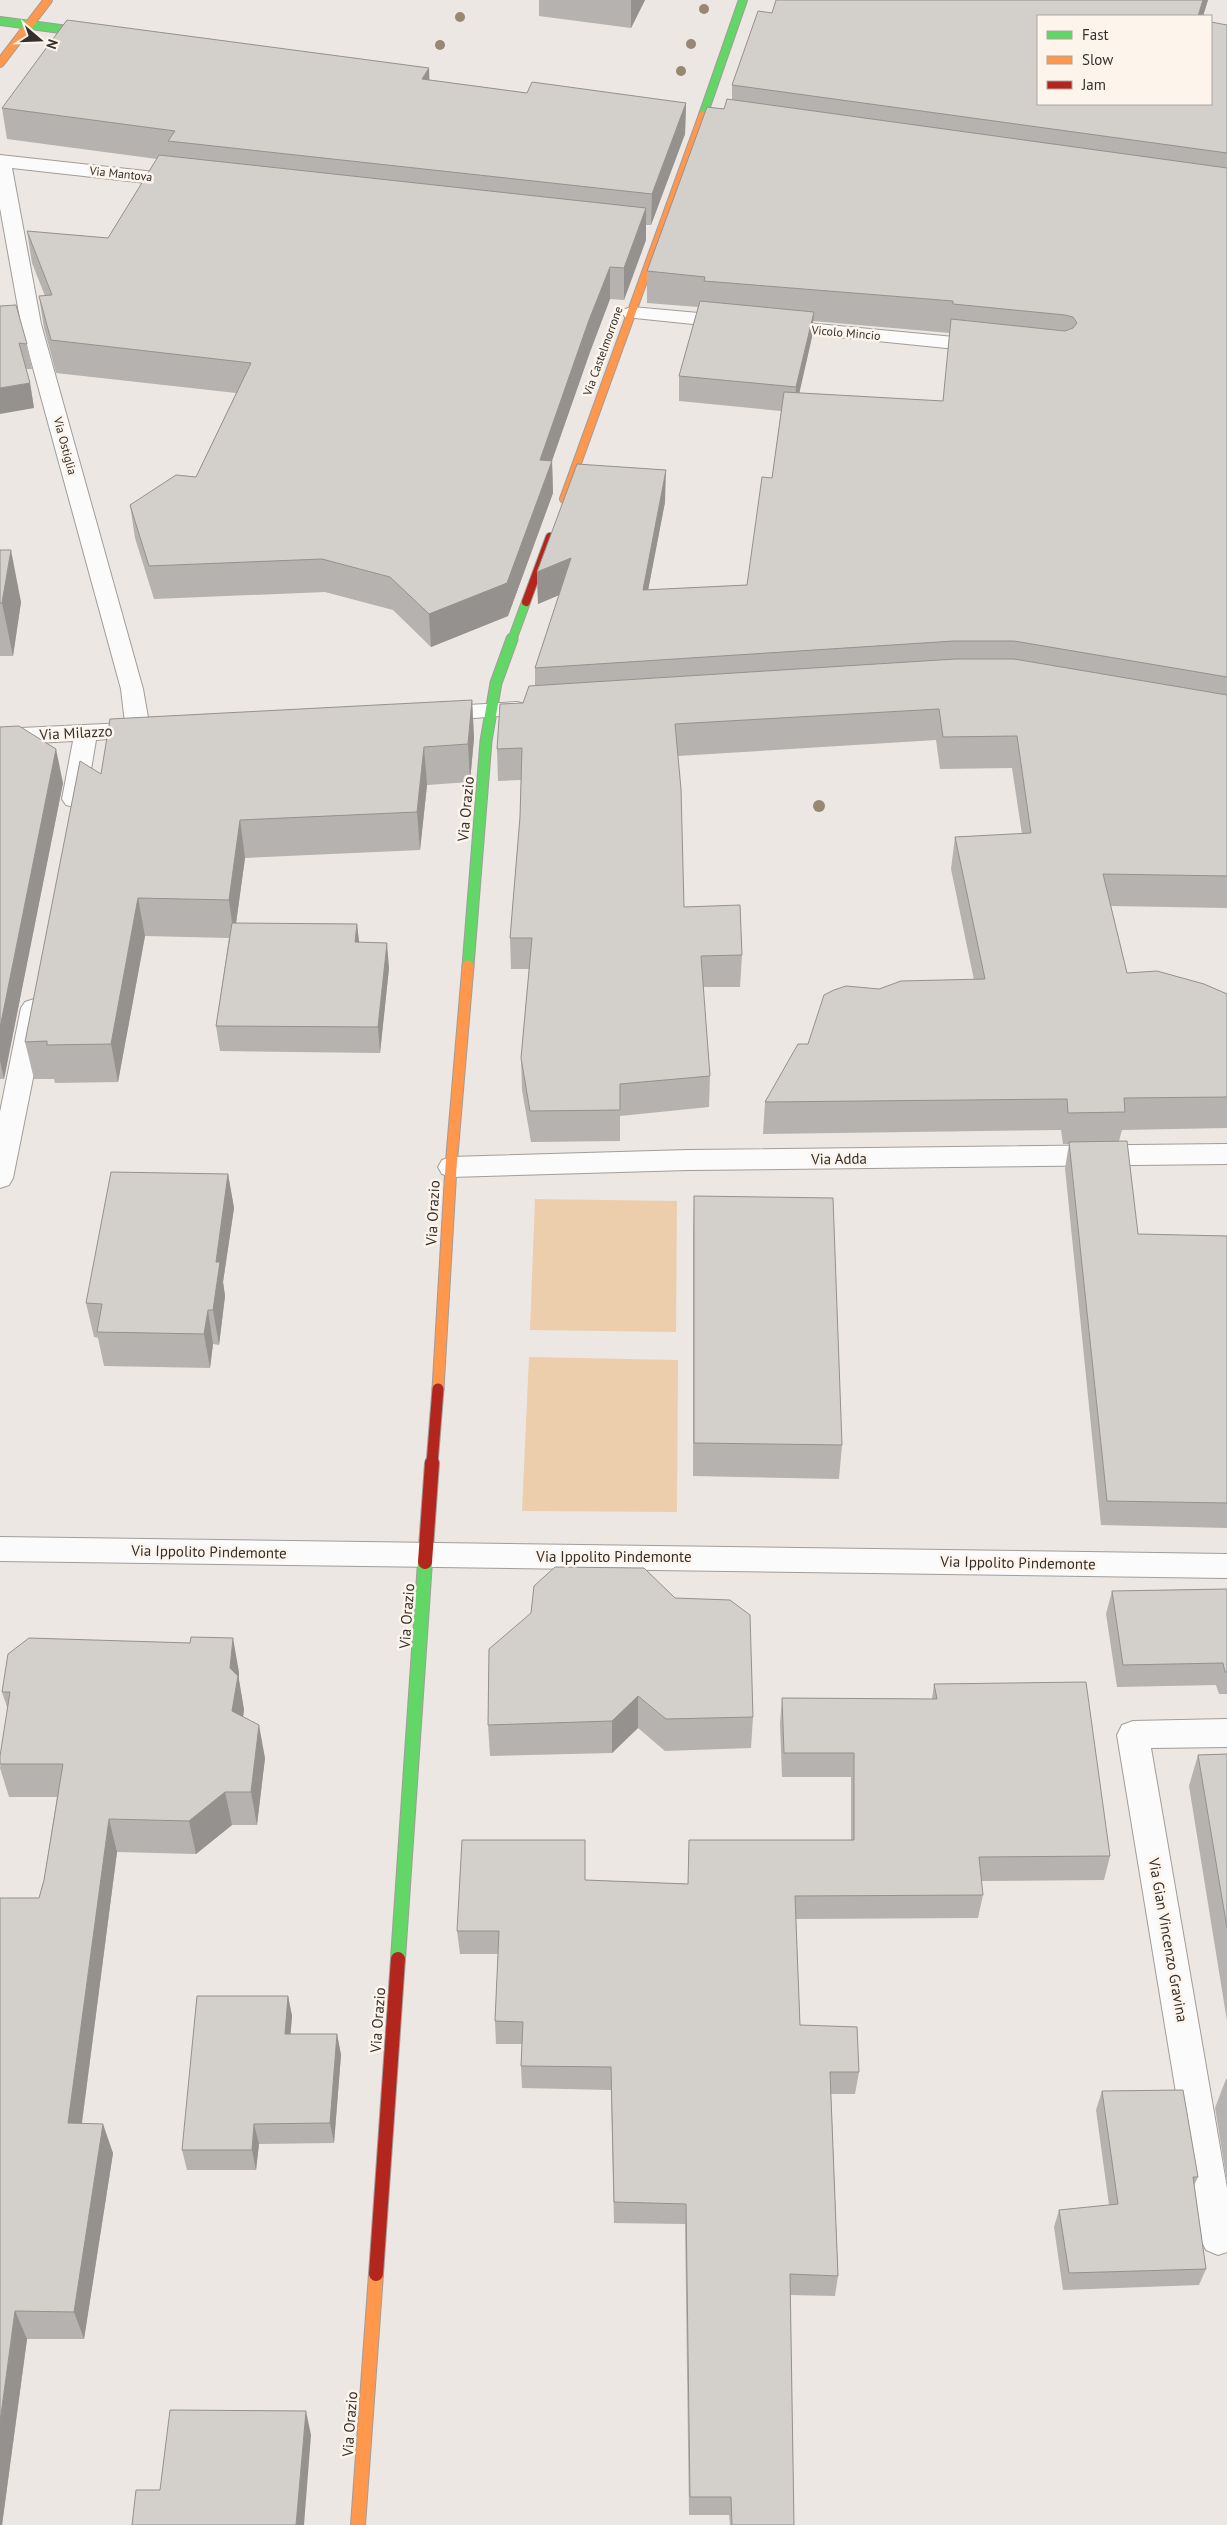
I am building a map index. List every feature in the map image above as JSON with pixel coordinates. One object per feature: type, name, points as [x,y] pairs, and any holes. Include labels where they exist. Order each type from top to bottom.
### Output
[{"type":"street","points":[[0,63],[48,0]]},
{"type":"street","name":"Via Castelmorrone","points":[[561,508],[659,234],[706,120],[743,0]]},
{"type":"street","points":[[0,20],[106,35]]},
{"type":"street","points":[[688,117],[706,120]]},
{"type":"street","name":"Via Mantova","points":[[0,161],[205,184]]},
{"type":"street","name":"Via Ostiglia","points":[[0,161],[31,324],[132,689],[138,730]]},
{"type":"street","points":[[640,232],[659,234]]},
{"type":"street","name":"Vicolo Mincio","points":[[632,313],[1002,348]]},
{"type":"street","points":[[490,710],[496,683],[554,526]]},
{"type":"street","points":[[414,715],[538,708]]},
{"type":"street","name":"Via Orazio","points":[[358,2525],[426,1556],[451,1167],[490,710]]},
{"type":"street","name":"Via Milazzo","points":[[0,737],[164,728]]},
{"type":"street","points":[[70,824],[86,732]]},
{"type":"street","points":[[0,1178],[6,1114],[38,988]]},
{"type":"street","name":"Via Adda","points":[[451,1167],[688,1160],[1227,1154]]},
{"type":"street","name":"Via Ippolito Pindemonte","points":[[0,1549],[1227,1566]]},
{"type":"street","name":"Via Gian Vincenzo Gravina","points":[[1218,2238],[1134,1735],[1227,1732]]},
{"type":"shaded area","points":[[535,1199],[677,1201],[676,1332],[530,1330]]},
{"type":"shaded area","points":[[529,1357],[678,1360],[677,1512],[522,1511]]},
{"type":"building","points":[[776,0],[1203,0],[1198,15],[1037,15],[1037,105],[1212,105],[1212,22],[1227,25],[1227,153],[732,85],[758,11],[772,13]]},
{"type":"building","points":[[67,20],[429,68],[422,79],[527,93],[532,82],[686,103],[652,194],[168,141],[175,131],[2,108]]},
{"type":"building","points":[[727,99],[1227,168],[1227,677],[1014,641],[954,641],[535,668],[571,558],[537,572],[577,464],[666,470],[643,590],[747,585],[762,477],[772,478],[784,392],[943,401],[951,319],[1065,331],[1073,328],[1077,323],[1073,317],[1065,315],[953,304],[953,301],[704,281],[705,277],[647,271],[707,107],[724,109]]},
{"type":"building","points":[[159,155],[646,208],[624,268],[610,267],[589,320],[540,460],[552,461],[507,583],[429,614],[390,577],[322,559],[149,566],[130,505],[176,475],[196,477],[251,363],[51,340],[39,296],[52,295],[27,231],[108,238]]},
{"type":"building","points":[[700,301],[814,312],[796,387],[679,376]]},
{"type":"building","points":[[16,305],[27,344],[19,343],[30,383],[0,388],[0,306]]},
{"type":"building","points":[[0,550],[11,550],[2,603],[0,603]]},
{"type":"building","points":[[955,659],[1014,659],[1227,695],[1227,876],[1103,874],[1127,973],[1157,971],[1204,984],[1227,994],[1227,1097],[1124,1098],[1125,1112],[1068,1113],[1067,1099],[765,1102],[798,1044],[808,1044],[824,995],[846,986],[879,989],[901,981],[985,979],[955,837],[1031,833],[1017,736],[943,737],[939,709],[675,724],[681,789],[684,907],[740,905],[742,955],[701,956],[710,1076],[620,1084],[620,1110],[530,1111],[521,1058],[532,938],[510,938],[520,817],[522,748],[497,749],[500,704],[523,703],[529,686]]},
{"type":"building","points":[[472,700],[468,744],[424,747],[417,812],[240,820],[229,900],[138,898],[111,1044],[47,1045],[47,1041],[25,1042],[80,761],[101,774],[110,719]]},
{"type":"building","points":[[19,726],[56,749],[0,1028],[0,727]]},
{"type":"building","points":[[232,923],[357,924],[355,942],[387,943],[378,1027],[216,1026]]},
{"type":"building","points":[[1127,1141],[1138,1234],[1227,1236],[1227,1503],[1107,1501],[1069,1142]]},
{"type":"building","points":[[111,1172],[228,1174],[216,1262],[220,1262],[213,1310],[208,1310],[204,1334],[97,1332],[102,1304],[86,1303]]},
{"type":"building","points":[[694,1196],[833,1198],[842,1445],[694,1443]]},
{"type":"building","points":[[555,1567],[644,1568],[675,1598],[730,1600],[750,1615],[753,1717],[666,1719],[638,1696],[612,1721],[488,1725],[489,1649],[531,1613],[534,1586]]},
{"type":"building","points":[[1227,1589],[1227,1672],[1225,1672],[1223,1663],[1123,1665],[1112,1591]]},
{"type":"building","points":[[191,1637],[233,1638],[230,1668],[238,1676],[232,1711],[259,1725],[251,1792],[225,1792],[189,1821],[109,1819],[68,2123],[103,2124],[74,2312],[15,2311],[0,2422],[0,1898],[39,1898],[44,1880],[63,1764],[0,1764],[10,1692],[2,1692],[8,1654],[29,1638],[190,1643]]},
{"type":"building","points":[[1086,1682],[1110,1856],[979,1857],[983,1895],[795,1896],[800,2025],[857,2027],[859,2072],[830,2072],[838,2276],[790,2274],[794,2525],[732,2525],[731,2497],[690,2497],[686,2204],[614,2202],[611,2067],[521,2066],[523,2022],[495,2021],[499,1931],[457,1931],[462,1840],[585,1840],[585,1880],[688,1884],[689,1840],[854,1840],[854,1753],[784,1753],[782,1698],[937,1699],[934,1684]]},
{"type":"building","points":[[1227,1754],[1227,1928],[1198,1755]]},
{"type":"building","points":[[197,1996],[288,1996],[285,2034],[337,2034],[330,2123],[254,2124],[252,2150],[182,2150]]},
{"type":"building","points":[[1183,2090],[1198,2177],[1193,2177],[1206,2269],[1069,2273],[1059,2210],[1118,2204],[1102,2091]]},
{"type":"building","points":[[170,2410],[306,2411],[296,2525],[132,2525],[136,2490],[160,2490]]},
{"type":"traffic: fast","points":[[703,115],[743,0]]},
{"type":"traffic: fast","points":[[0,21],[98,34]]},
{"type":"traffic: fast","points":[[468,966],[486,741],[496,683],[526,602]]},
{"type":"traffic: fast","points":[[398,1959],[425,1562]]},
{"type":"traffic: slow","points":[[0,63],[48,0]]},
{"type":"traffic: slow","points":[[564,499],[703,115]]},
{"type":"traffic: slow","points":[[438,1389],[451,1167],[468,966]]},
{"type":"traffic: slow","points":[[358,2525],[376,2274]]},
{"type":"traffic: jam","points":[[526,602],[550,537]]},
{"type":"traffic: jam","points":[[425,1562],[438,1389]]},
{"type":"traffic: jam","points":[[376,2274],[398,1959]]}]
